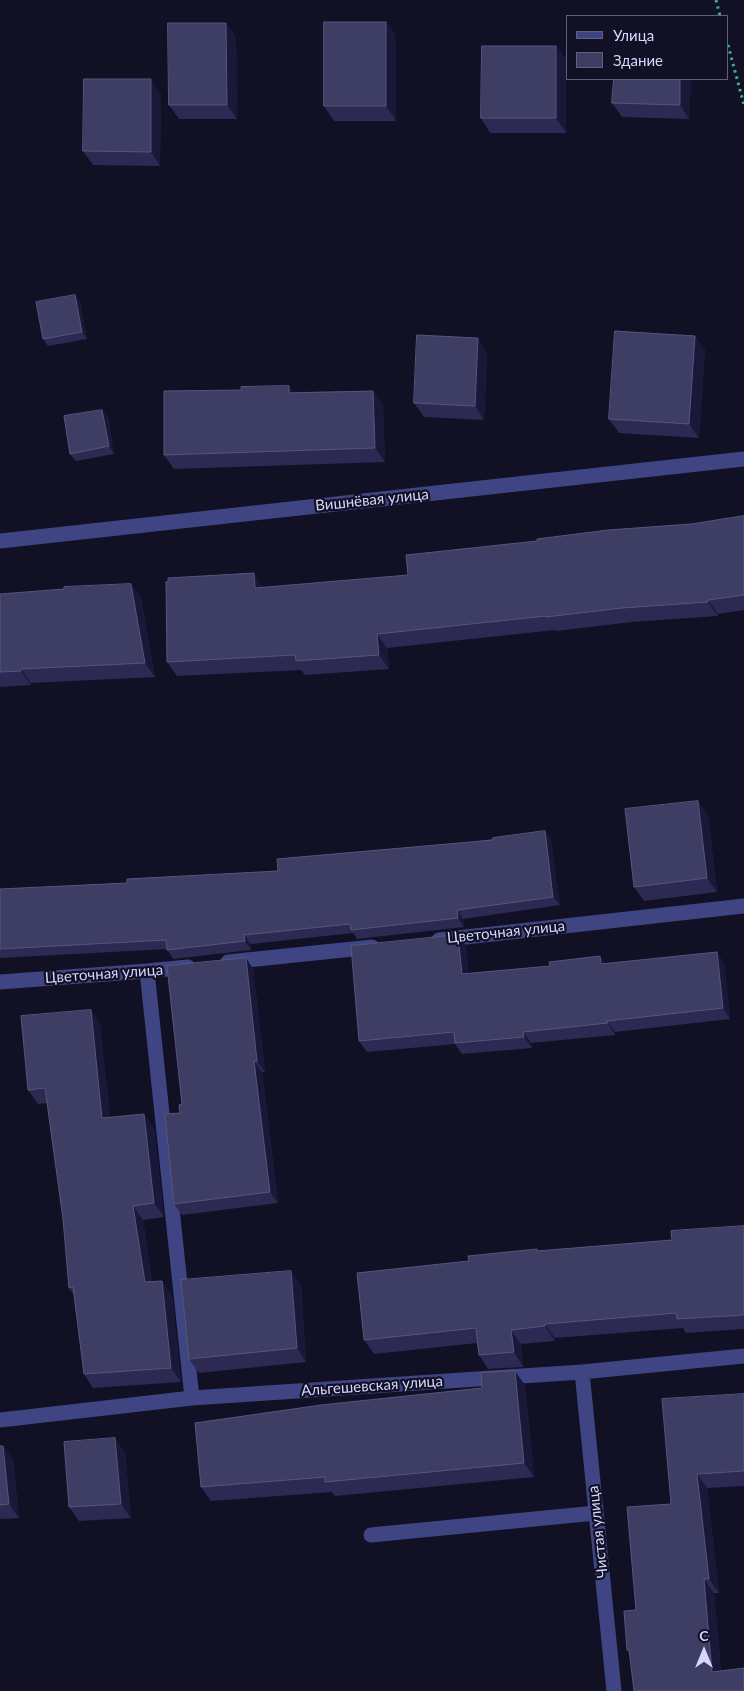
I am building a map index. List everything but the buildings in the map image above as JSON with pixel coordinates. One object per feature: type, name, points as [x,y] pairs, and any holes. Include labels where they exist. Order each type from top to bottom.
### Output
[{"type":"street","name":"Вишнёвая улица","points":[[0,541],[744,459]]},
{"type":"street","name":"Цветочная улица","points":[[421,942],[744,906]]},
{"type":"street","name":"Цветочная улица","points":[[0,982],[147,971],[382,946]]},
{"type":"street","points":[[147,971],[192,1398]]},
{"type":"street","name":"Альгешевская улица","points":[[0,1420],[192,1398],[582,1372],[744,1356]]},
{"type":"street","name":"Чистая улица","points":[[582,1372],[614,1691]]},
{"type":"street","points":[[370,1535],[596,1513]]},
{"type":"path","points":[[716,0],[720,15]]},
{"type":"path","points":[[729,49],[744,105]]}]
